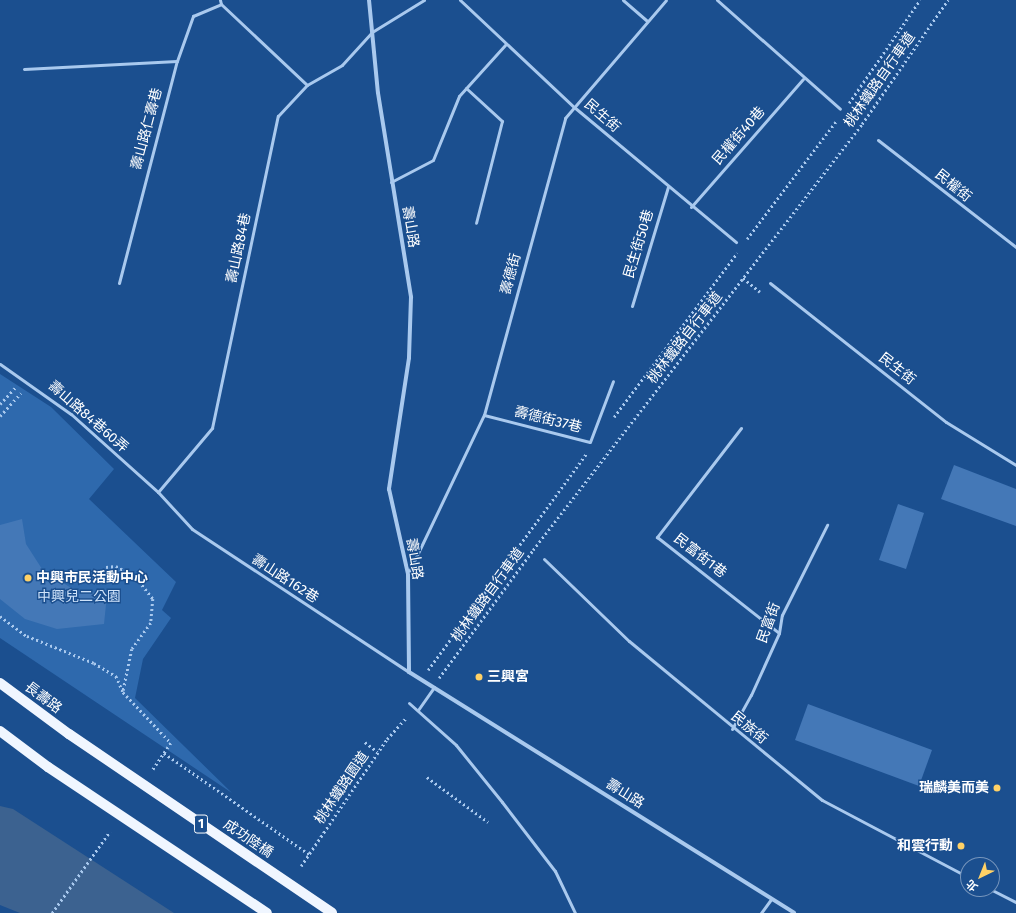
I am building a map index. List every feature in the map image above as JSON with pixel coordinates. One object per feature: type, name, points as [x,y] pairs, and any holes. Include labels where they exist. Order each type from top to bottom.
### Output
[{"type":"main road","name":"長壽路","points":[[0,683],[69,734]]},
{"type":"main road","points":[[0,731],[48,767],[267,913]]},
{"type":"main road","name":"成功陸橋","points":[[69,734],[332,913]]},
{"type":"street","name":"壽山路","points":[[369,0],[391,182],[411,297],[409,358],[388,489],[408,574],[409,672],[794,913]]},
{"type":"lane","points":[[220,0],[221,4],[307,85]]},
{"type":"lane","name":"壽山路84巷","points":[[158,492],[212,428],[278,116],[307,85],[342,65],[372,32],[424,0]]},
{"type":"lane","name":"民生街","points":[[460,0],[574,107],[691,207],[736,242]]},
{"type":"lane","points":[[623,0],[647,21]]},
{"type":"lane","name":"壽德街","points":[[408,574],[484,415],[565,118],[666,0]]},
{"type":"lane","points":[[717,0],[803,79],[840,109]]},
{"type":"lane","name":"壽山路仁壽巷","points":[[119,283],[177,61],[193,16],[221,4]]},
{"type":"lane","points":[[391,182],[433,160],[459,96],[506,44]]},
{"type":"lane","points":[[24,69],[177,61]]},
{"type":"lane","name":"民權街40巷","points":[[691,207],[803,79]]},
{"type":"lane","points":[[466,88],[502,121],[476,223]]},
{"type":"lane","name":"民權街","points":[[878,140],[1016,247]]},
{"type":"lane","name":"民生街50巷","points":[[632,306],[668,187]]},
{"type":"lane","name":"民生街","points":[[770,283],[946,422],[1016,465]]},
{"type":"lane","name":"壽山路84巷60弄","points":[[0,364],[30,383],[158,492]]},
{"type":"lane","name":"壽德街37巷","points":[[484,415],[590,442],[613,381]]},
{"type":"lane","name":"民富街1巷","points":[[741,428],[658,537],[779,633]]},
{"type":"lane","name":"壽山路162巷","points":[[158,492],[198,533],[409,672]]},
{"type":"lane","name":"民富街","points":[[732,729],[779,633],[782,615],[827,525]]},
{"type":"lane","name":"民族街","points":[[544,559],[629,641],[732,729],[822,800],[960,873]]},
{"type":"lane","points":[[418,710],[434,687]]},
{"type":"lane","points":[[409,703],[456,745],[507,808],[555,871],[575,913]]},
{"type":"lane","points":[[1000,894],[1016,902]]},
{"type":"lane","points":[[761,913],[771,899]]},
{"type":"path","points":[[863,84],[920,0]]},
{"type":"path","name":"桃林鐵路自行車道","points":[[437,681],[862,124],[948,0]]},
{"type":"path","points":[[612,419],[833,126]]},
{"type":"path","points":[[743,278],[762,293]]},
{"type":"path","points":[[0,416],[30,383]]},
{"type":"path","points":[[0,404],[15,388],[10,386]]},
{"type":"path","points":[[623,397],[627,400]]},
{"type":"path","points":[[424,675],[588,450]]},
{"type":"path","points":[[106,567],[116,566],[136,577],[153,599],[151,623],[132,648],[123,692]]},
{"type":"path","points":[[0,616],[27,636],[105,668],[116,676],[123,692],[171,743],[152,771]]},
{"type":"path","name":"桃林鐵路園道","points":[[301,866],[399,722]]},
{"type":"path","points":[[365,742],[378,752]]},
{"type":"path","points":[[164,753],[309,854]]},
{"type":"path","points":[[427,777],[488,822]]},
{"type":"path","points":[[52,913],[110,831]]},
{"type":"green space","name":"中興兒二公園","points":[[0,374],[51,407],[114,469],[89,499],[176,582],[162,610],[171,618],[143,659],[135,698],[232,793],[0,638]]},
{"type":"shaded area","points":[[0,806],[13,809],[174,913],[20,913],[0,905]]},
{"type":"building","points":[[954,465],[1016,489],[1016,526],[941,499]]},
{"type":"building","points":[[898,504],[924,513],[906,569],[879,560]]},
{"type":"building","name":"中興市民活動中心","points":[[22,519],[26,544],[42,569],[71,588],[107,595],[104,624],[57,629],[25,619],[0,599],[0,525]]},
{"type":"building","points":[[808,704],[932,750],[919,786],[795,740]]},
{"type":"place","name":"中興市民活動中心","points":[[28,578]]},
{"type":"place","name":"三興宮","points":[[479,677]]},
{"type":"place","name":"瑞麟美而美","points":[[997,788]]},
{"type":"place","name":"和雲行動","points":[[961,846]]}]
